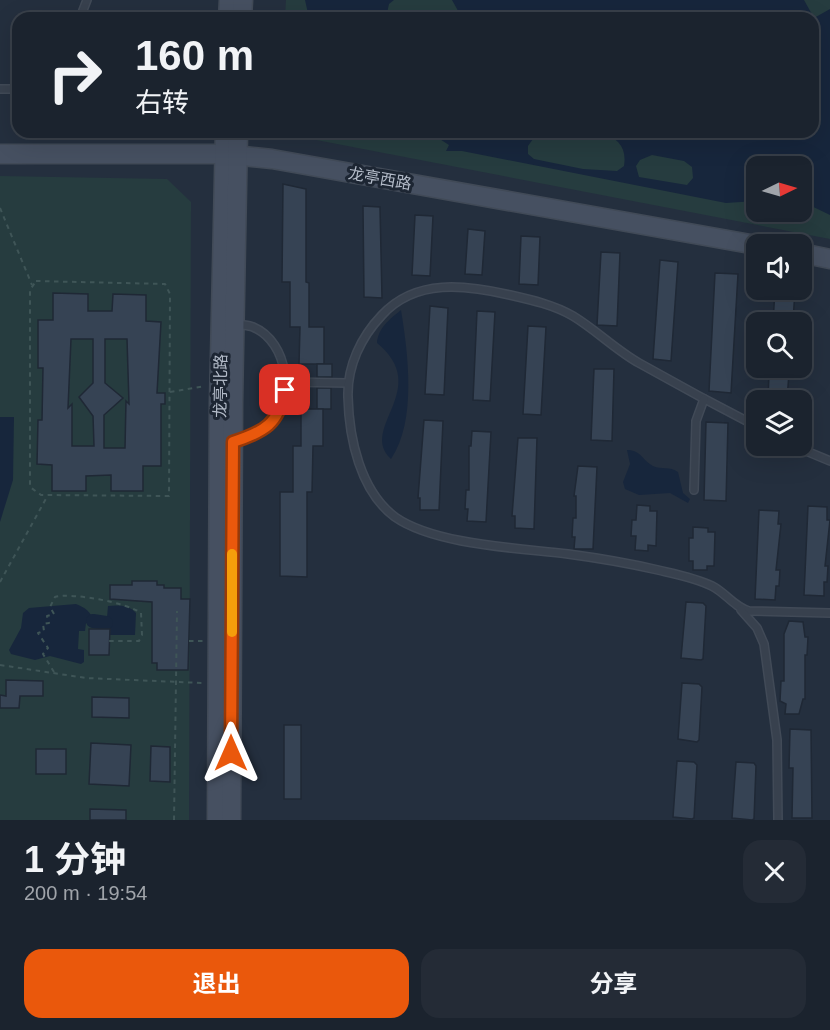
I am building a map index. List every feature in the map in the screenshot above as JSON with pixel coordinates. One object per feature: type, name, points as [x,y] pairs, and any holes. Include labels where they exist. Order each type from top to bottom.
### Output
[{"type":"main road","name":"龙亭北路","points":[[227,138],[231,155],[235,323],[231,820]]},
{"type":"main road","name":"龙亭北路","points":[[217,820],[219,384],[231,155],[236,138]]},
{"type":"main road","name":"龙亭西路","points":[[0,154],[231,155],[746,243]]},
{"type":"main road","points":[[812,255],[830,259]]},
{"type":"lane","points":[[746,421],[636,361],[573,316],[555,307],[501,293],[460,286],[418,291],[390,305],[377,320],[356,354],[348,383],[349,411],[360,466],[377,499],[393,515],[411,527],[426,533],[501,547],[572,555],[658,570],[713,586],[739,608],[757,628],[764,644],[777,740],[778,820]]},
{"type":"lane","points":[[233,442],[254,436],[268,427],[282,405],[285,382],[282,360],[267,337],[253,327],[235,323]]},
{"type":"lane","points":[[285,382],[348,383]]},
{"type":"lane","points":[[694,490],[696,421],[704,399]]},
{"type":"lane","points":[[812,454],[830,461]]},
{"type":"lane","points":[[739,608],[749,611],[830,613]]},
{"type":"path","points":[[0,208],[32,285],[30,487],[37,494],[48,495],[169,496],[170,294],[165,284],[36,281],[32,285]]},
{"type":"path","points":[[170,392],[219,384]]},
{"type":"path","points":[[0,582],[48,495]]},
{"type":"path","points":[[54,672],[43,654],[48,648],[38,633],[44,631],[43,624],[49,623],[47,616],[54,614],[50,607],[55,597],[71,593],[97,601],[132,606],[141,613],[142,634],[139,641],[109,641]]},
{"type":"path","points":[[174,820],[177,612]]},
{"type":"path","points":[[0,665],[86,678],[217,683]]},
{"type":"green space","points":[[286,0],[830,0],[830,239],[306,138],[819,138],[819,12],[285,12]]},
{"type":"green space","points":[[0,176],[167,179],[191,202],[189,820],[0,820]]},
{"type":"water","points":[[305,0],[394,0],[389,4],[387,12],[308,12]]},
{"type":"water","points":[[452,0],[804,0],[811,12],[459,12]]},
{"type":"water","points":[[830,9],[830,215],[812,206],[812,156],[746,156],[746,202],[726,203],[462,151],[446,151],[449,145],[438,138],[534,138],[528,146],[528,154],[534,159],[583,169],[617,171],[624,166],[625,159],[620,144],[613,138],[819,138],[819,15]],"holes":[[[652,155],[684,161],[692,167],[693,178],[687,185],[639,177],[636,166],[640,160]]]},
{"type":"water","points":[[401,310],[408,366],[407,406],[405,426],[391,459],[383,447],[383,434],[397,392],[398,376],[392,360],[377,343],[382,328]]},
{"type":"water","points":[[0,417],[14,417],[13,480],[0,522]]},
{"type":"water","points":[[627,450],[638,453],[653,466],[678,472],[683,493],[690,499],[688,503],[670,493],[639,495],[625,489],[623,482],[630,464]]},
{"type":"water","points":[[76,604],[87,610],[93,621],[86,623],[85,631],[79,631],[78,649],[84,650],[84,662],[81,664],[50,656],[35,660],[11,654],[9,650],[21,628],[23,613],[29,608]]},
{"type":"water","points":[[108,606],[127,607],[136,613],[135,635],[109,635],[106,629]]},
{"type":"building","points":[[283,184],[306,189],[306,282],[309,283],[309,327],[324,327],[324,364],[299,364],[300,327],[290,327],[290,282],[282,282]]},
{"type":"building","points":[[363,206],[380,207],[382,298],[364,297]]},
{"type":"building","points":[[415,215],[433,216],[430,276],[412,275]]},
{"type":"building","points":[[468,229],[485,231],[482,275],[465,274]]},
{"type":"building","points":[[521,236],[540,237],[538,285],[519,284]]},
{"type":"building","points":[[601,252],[620,253],[617,326],[597,325]]},
{"type":"building","points":[[660,260],[678,262],[671,361],[653,359]]},
{"type":"building","points":[[715,273],[738,274],[731,393],[709,391]]},
{"type":"building","points":[[53,293],[88,294],[88,311],[112,311],[113,294],[146,295],[146,321],[161,322],[157,393],[165,393],[165,404],[161,404],[161,466],[143,466],[143,491],[111,491],[111,475],[86,476],[86,491],[52,491],[52,465],[37,464],[38,420],[42,420],[43,368],[38,368],[38,320],[53,320]],"holes":[[[71,339],[93,339],[93,383],[79,397],[93,416],[94,446],[72,446],[72,404],[68,408]],[[105,339],[127,339],[129,404],[126,401],[125,448],[104,448],[104,415],[123,398],[105,383]]]},
{"type":"building","points":[[774,300],[794,300],[794,312],[774,312]]},
{"type":"building","points":[[430,306],[448,308],[444,395],[425,394]]},
{"type":"building","points":[[477,311],[495,312],[490,401],[473,400]]},
{"type":"building","points":[[528,326],[546,327],[541,415],[523,414]]},
{"type":"building","points":[[317,364],[332,364],[332,377],[317,377]]},
{"type":"building","points":[[594,369],[614,369],[612,441],[591,440]]},
{"type":"building","points":[[769,378],[789,378],[788,390],[768,390]]},
{"type":"building","points":[[317,388],[331,388],[331,409],[317,409]]},
{"type":"building","points":[[301,409],[323,409],[323,446],[313,446],[312,492],[307,492],[307,577],[280,576],[280,492],[293,492],[293,446],[301,446]]},
{"type":"building","points":[[424,420],[443,421],[439,510],[420,510],[420,498],[418,498]]},
{"type":"building","points":[[706,422],[728,423],[726,501],[704,500]]},
{"type":"building","points":[[472,431],[491,432],[486,522],[467,521],[468,509],[465,509],[466,490],[469,490],[469,446],[471,446]]},
{"type":"building","points":[[518,438],[537,438],[534,529],[515,528],[515,516],[512,516]]},
{"type":"building","points":[[578,466],[597,467],[593,549],[574,549],[575,537],[572,537],[573,518],[576,518],[576,496],[574,496]]},
{"type":"building","points":[[637,505],[650,506],[650,511],[657,511],[656,546],[648,545],[648,551],[635,550],[636,536],[631,536],[632,520],[636,520]]},
{"type":"building","points":[[808,506],[827,507],[827,520],[830,520],[825,566],[828,566],[827,582],[824,582],[824,596],[804,595]]},
{"type":"building","points":[[759,510],[779,511],[778,524],[781,524],[776,570],[780,570],[775,600],[755,599]]},
{"type":"building","points":[[693,527],[708,528],[708,532],[715,532],[714,566],[707,566],[707,570],[693,570],[693,561],[689,561],[689,538],[693,538]]},
{"type":"building","points":[[132,581],[157,581],[157,585],[164,585],[164,588],[181,588],[181,599],[190,599],[188,670],[157,670],[157,663],[152,663],[152,602],[110,599],[110,585],[132,585]]},
{"type":"building","points":[[686,602],[703,603],[706,606],[703,659],[701,660],[681,658]]},
{"type":"building","points":[[789,621],[803,622],[805,637],[808,637],[807,655],[805,655],[805,699],[803,699],[799,714],[785,714],[786,704],[780,701],[781,681],[784,681],[784,634]]},
{"type":"building","points":[[89,629],[110,629],[109,655],[89,655]]},
{"type":"building","points":[[6,680],[43,681],[43,696],[20,696],[19,708],[0,708],[0,695],[6,696]]},
{"type":"building","points":[[682,683],[699,684],[702,687],[699,740],[697,742],[678,739]]},
{"type":"building","points":[[92,697],[129,698],[129,718],[92,717]]},
{"type":"building","points":[[284,725],[301,725],[301,799],[284,799]]},
{"type":"building","points":[[790,729],[811,730],[812,818],[792,818],[793,768],[789,768]]},
{"type":"building","points":[[91,743],[131,745],[129,786],[89,784]]},
{"type":"building","points":[[151,746],[170,747],[170,782],[150,781]]},
{"type":"building","points":[[36,749],[66,749],[66,774],[36,774]]},
{"type":"building","points":[[677,761],[694,762],[697,765],[694,818],[692,819],[673,817]]},
{"type":"building","points":[[736,762],[754,763],[756,766],[754,819],[752,820],[732,818]]},
{"type":"building","points":[[90,809],[126,810],[126,820],[90,820]]},
{"type":"waterway","points":[[93,621],[106,623]]},
{"type":"slow traffic","points":[[232,554],[232,632]]},
{"type":"route","points":[[231,753],[233,442],[254,436],[268,427],[279,414],[285,390]]}]
